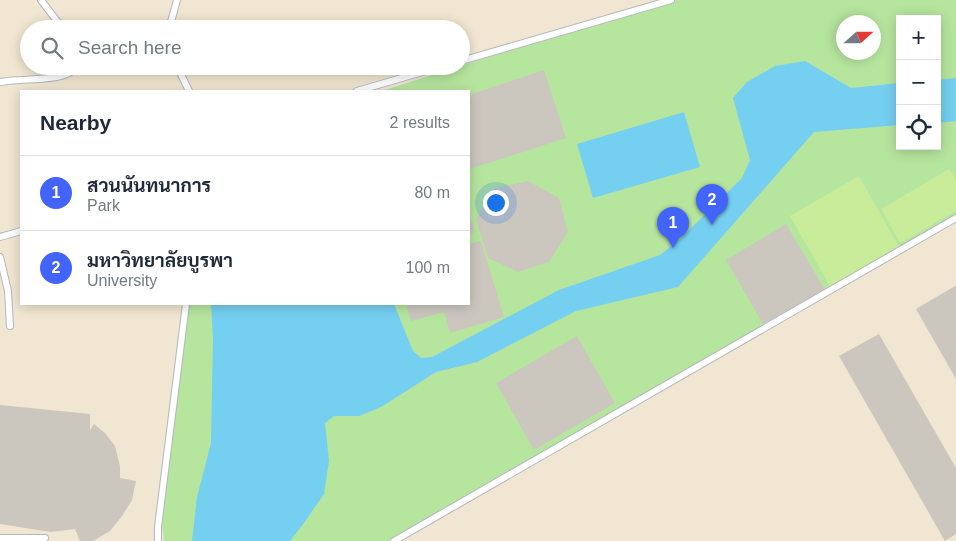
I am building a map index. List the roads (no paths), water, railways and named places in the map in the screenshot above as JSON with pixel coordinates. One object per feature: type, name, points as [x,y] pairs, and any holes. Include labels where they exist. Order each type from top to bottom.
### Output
[{"type":"lane","points":[[41,0],[56,20]]},
{"type":"lane","points":[[173,20],[178,0]]},
{"type":"lane","points":[[470,58],[671,0]]},
{"type":"lane","points":[[0,82],[66,75]]},
{"type":"lane","points":[[181,75],[188,90]]},
{"type":"lane","points":[[361,90],[412,75]]},
{"type":"lane","points":[[394,541],[956,218]]},
{"type":"lane","points":[[0,237],[20,231]]},
{"type":"lane","points":[[0,257],[8,291],[10,326]]},
{"type":"lane","points":[[158,541],[158,527],[186,305]]},
{"type":"lane","points":[[0,538],[45,538]]},
{"type":"water","points":[[805,61],[851,88],[896,83],[896,125],[814,132],[678,287],[576,311],[477,362],[436,372],[381,407],[359,416],[334,416],[325,423],[329,461],[324,494],[290,541],[192,541],[197,497],[211,443],[213,339],[211,305],[394,305],[413,351],[421,358],[432,357],[559,290],[660,255],[679,240],[742,178],[750,160],[733,98],[747,82],[775,66]]},
{"type":"water","points":[[956,78],[956,121],[941,123],[941,80]]},
{"type":"water","points":[[684,112],[700,167],[593,198],[577,144]]},
{"type":"place","name":"มหาวิทยาลัยบูรพา","points":[[712,225]]},
{"type":"place","name":"สวนนันทนาการ","points":[[673,248]]}]
